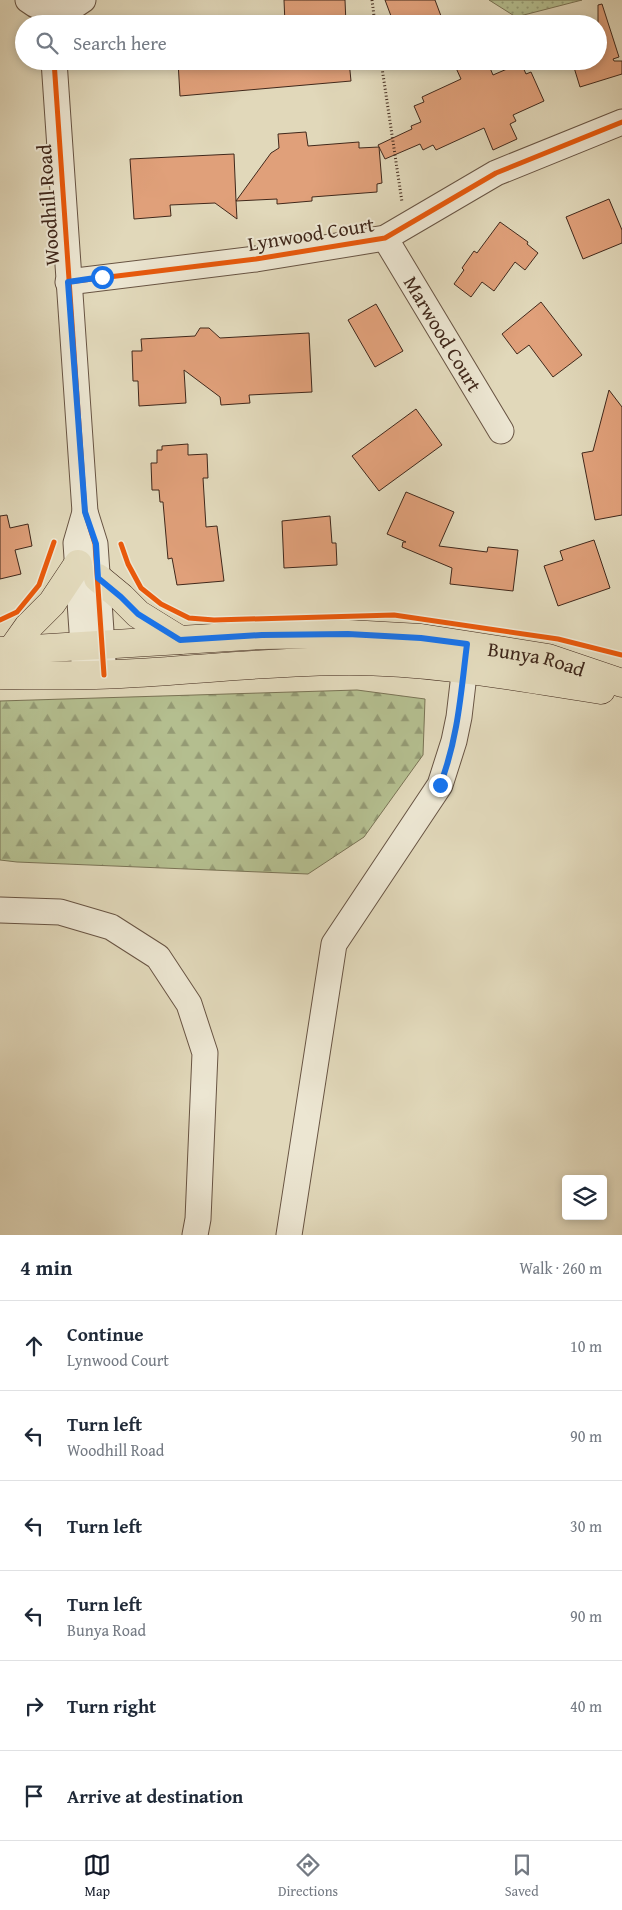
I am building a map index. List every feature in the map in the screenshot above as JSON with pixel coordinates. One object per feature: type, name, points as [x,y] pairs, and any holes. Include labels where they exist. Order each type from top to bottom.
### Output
[{"type":"main road","points":[[4,659],[28,627],[88,571],[121,597],[138,614],[180,640]]},
{"type":"main road","name":"Bunya Road","points":[[4,659],[93,646],[262,635],[348,634],[421,638],[466,656],[622,693]]},
{"type":"main road","name":"Bunya Road","points":[[4,659],[94,675],[348,661],[416,663],[466,656],[548,658],[622,683]]},
{"type":"street","points":[[36,10],[69,11]]},
{"type":"street","name":"Woodhill Road","points":[[55,70],[85,512],[96,544],[88,571],[94,675]]},
{"type":"street","name":"Lynwood Court","points":[[68,282],[256,259],[396,232],[496,173],[622,122]]},
{"type":"street","name":"Marwood Court","points":[[396,232],[501,431]]},
{"type":"street","points":[[289,1235],[334,944],[440,785],[454,741],[466,656]]},
{"type":"street","points":[[0,910],[60,912],[111,928],[158,957],[189,1004],[205,1053],[198,1219],[195,1235]]},
{"type":"path","points":[[372,0],[374,15]]},
{"type":"path","points":[[382,70],[396,232]]},
{"type":"green space","points":[[489,0],[582,0],[524,15],[513,15]]},
{"type":"green space","points":[[357,690],[425,699],[423,755],[364,837],[308,874],[0,860],[0,701]]},
{"type":"building","points":[[284,0],[345,0],[346,15],[285,15]]},
{"type":"building","points":[[385,0],[435,0],[441,15],[391,15]]},
{"type":"building","points":[[602,4],[606,15],[598,15],[598,5]]},
{"type":"building","points":[[607,20],[619,57],[613,59],[614,61],[622,61],[622,74],[580,87],[575,70],[607,70]]},
{"type":"building","points":[[179,70],[350,70],[351,81],[180,96]]},
{"type":"building","points":[[457,70],[491,70],[493,75],[505,70],[524,70],[526,74],[531,72],[544,101],[513,115],[516,121],[510,124],[517,139],[493,150],[484,128],[436,150],[433,145],[423,150],[420,144],[385,159],[378,145],[412,129],[411,126],[421,122],[414,106],[424,102],[422,97],[461,79]]},
{"type":"building","points":[[306,132],[308,146],[359,142],[359,148],[379,147],[382,183],[377,184],[377,192],[312,197],[312,201],[277,204],[277,199],[236,201],[271,153],[279,148],[278,134]]},
{"type":"building","points":[[234,154],[237,219],[215,203],[170,205],[171,216],[134,219],[130,159]]},
{"type":"building","points":[[609,199],[622,230],[622,243],[583,259],[566,217]]},
{"type":"building","points":[[500,222],[528,242],[527,244],[538,253],[525,270],[515,262],[494,291],[482,282],[471,297],[454,284],[474,251],[477,253]]},
{"type":"building","points":[[541,302],[582,355],[553,377],[529,345],[517,354],[502,334]]},
{"type":"building","points":[[376,304],[403,351],[375,367],[348,320]]},
{"type":"building","points":[[200,328],[209,328],[220,338],[309,333],[312,392],[249,395],[250,403],[221,405],[220,397],[184,370],[186,403],[139,406],[138,381],[133,381],[132,351],[142,351],[141,339],[195,336]]},
{"type":"building","points":[[609,390],[622,407],[622,515],[595,520],[582,453],[593,451]]},
{"type":"building","points":[[416,409],[442,445],[379,491],[352,456]]},
{"type":"building","points":[[188,444],[188,455],[207,454],[208,478],[203,478],[206,527],[217,526],[224,581],[177,585],[172,558],[168,559],[163,502],[160,502],[159,490],[152,490],[151,463],[157,463],[157,450],[162,450],[162,446]]},
{"type":"building","points":[[406,492],[454,512],[439,546],[487,552],[488,547],[518,550],[513,591],[450,584],[452,568],[402,547],[403,542],[406,542],[387,534]]},
{"type":"building","points":[[7,515],[10,528],[28,524],[32,546],[15,550],[21,574],[0,579],[0,516]]},
{"type":"building","points":[[330,516],[332,543],[336,543],[337,565],[284,568],[282,521]]},
{"type":"building","points":[[594,540],[610,588],[558,606],[544,566],[563,560],[560,551]]},
{"type":"cycle path","points":[[55,70],[85,512],[95,544],[104,675]]},
{"type":"cycle path","points":[[68,282],[256,259],[385,238],[496,173],[622,122]]},
{"type":"cycle path","points":[[0,620],[17,612],[39,585],[54,542]]},
{"type":"cycle path","points":[[121,544],[128,564],[141,588],[161,604],[189,618],[214,620],[394,615],[558,639],[622,655]]},
{"type":"route","points":[[102,277],[68,282],[85,512],[96,544],[98,578],[138,614],[180,640],[262,635],[348,634],[421,638],[467,644],[459,716],[454,741],[440,785]]}]
